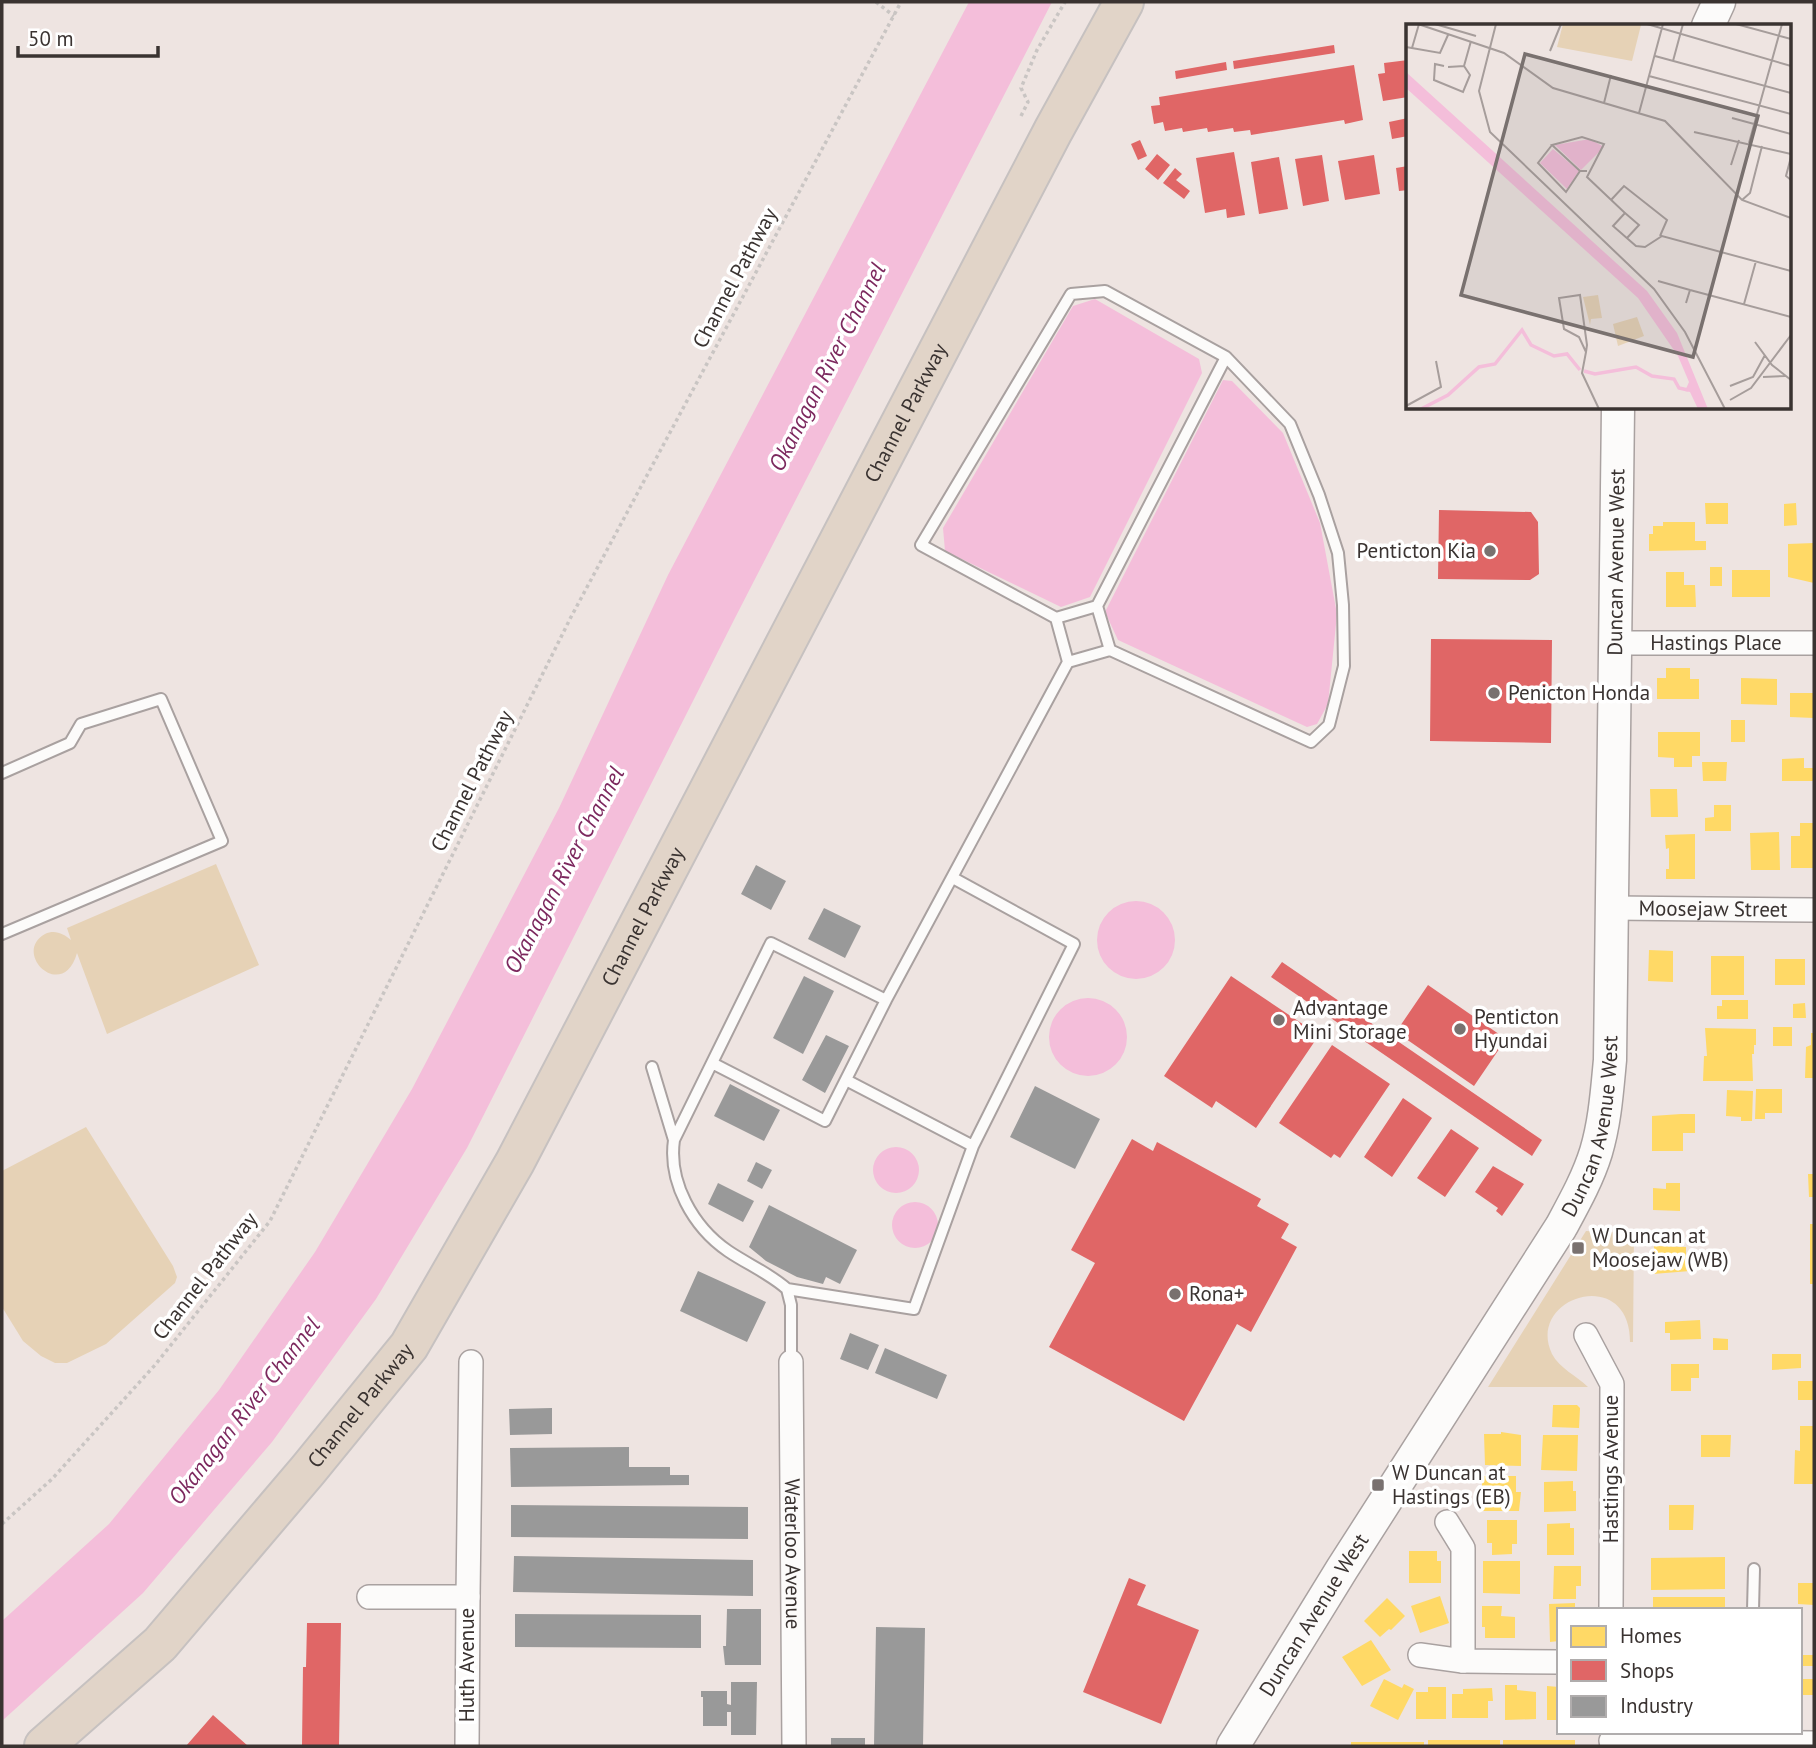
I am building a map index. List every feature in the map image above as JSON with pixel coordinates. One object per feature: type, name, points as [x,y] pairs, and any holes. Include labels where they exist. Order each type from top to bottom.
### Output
[{"type":"highway","name":"Channel Parkway","points":[[44,1746],[160,1644],[409,1346],[515,1162],[1053,131],[1124,2]]},
{"type":"street","points":[[1709,24],[1719,2]]},
{"type":"street","name":"Duncan Avenue West","points":[[1233,1746],[1349,1558],[1561,1227],[1581,1190],[1596,1152],[1606,1108],[1610,1059],[1618,410]]},
{"type":"street","name":"Hastings Place","points":[[1616,643],[1814,643]]},
{"type":"street","name":"Moosejaw Street","points":[[1613,908],[1814,911]]},
{"type":"street","name":"Hastings Avenue","points":[[1586,1335],[1612,1384],[1611,1608]]},
{"type":"street","points":[[468,1597],[471,1362]]},
{"type":"street","name":"Waterloo Avenue","points":[[791,1362],[794,1746]]},
{"type":"street","points":[[1447,1522],[1464,1548],[1463,1661]]},
{"type":"street","name":"Huth Avenue","points":[[369,1597],[468,1597],[467,1746]]},
{"type":"street","points":[[1420,1655],[1463,1661],[1557,1662]]},
{"type":"street","points":[[1611,1740],[1814,1743]]},
{"type":"lane","points":[[1068,662],[1110,650],[1311,742],[1329,725],[1344,666],[1343,605],[1338,553],[1319,495],[1290,425],[1226,357],[1105,291],[1071,294],[921,545],[1056,618],[1097,606]]},
{"type":"lane","points":[[1110,650],[1097,606],[1226,357]]},
{"type":"lane","points":[[712,1063],[825,1121],[886,1000],[1068,662],[1056,618]]},
{"type":"lane","points":[[2,773],[69,743],[81,724],[161,699],[222,841],[2,934]]},
{"type":"lane","points":[[886,1000],[771,943],[674,1140],[673,1149],[685,1203],[704,1230],[725,1249],[787,1289],[914,1309],[973,1146],[1074,944],[953,878]]},
{"type":"lane","points":[[652,1067],[674,1140]]},
{"type":"lane","points":[[846,1080],[973,1146]]},
{"type":"lane","points":[[787,1289],[791,1305],[791,1362]]},
{"type":"lane","points":[[1753,1608],[1754,1569]]},
{"type":"path","points":[[876,2],[894,16]]},
{"type":"path","name":"Channel Pathway","points":[[2,1524],[52,1479],[155,1366],[270,1221],[571,617],[901,2]]},
{"type":"path","points":[[1021,116],[1028,102],[1021,88],[1038,50],[1065,2]]},
{"type":"shaded area","points":[[216,864],[259,965],[107,1034],[77,953],[70,967],[61,974],[52,974],[36,962],[36,942],[45,934],[59,933],[71,940],[67,928]]},
{"type":"shaded area","points":[[86,1127],[173,1266],[177,1277],[175,1283],[106,1344],[67,1363],[55,1363],[41,1356],[23,1341],[2,1307],[2,1171]]},
{"type":"shaded area","points":[[1586,1231],[1634,1233],[1633,1342],[1630,1342],[1626,1318],[1614,1303],[1598,1296],[1581,1297],[1565,1305],[1553,1317],[1548,1334],[1555,1359],[1588,1387],[1488,1387]]},
{"type":"water","name":"Okanagan River Channel","points":[[969,2],[1052,2],[736,616],[467,1148],[376,1299],[272,1442],[143,1593],[2,1721],[2,1621],[109,1524],[219,1390],[315,1252],[412,1089],[559,808],[668,575]]},
{"type":"water","points":[[1095,299],[1199,359],[1202,373],[1090,597],[1061,607],[945,551],[943,528],[1073,306]]},
{"type":"water","points":[[1223,380],[1232,381],[1283,433],[1320,523],[1337,614],[1328,704],[1317,724],[1307,727],[1118,640],[1105,612]]},
{"type":"water","points":[[1136,901],[1151,904],[1168,918],[1175,940],[1172,955],[1158,972],[1136,979],[1121,976],[1104,962],[1097,940],[1100,925],[1114,908]]},
{"type":"water","points":[[1088,998],[1103,1001],[1120,1015],[1127,1037],[1124,1052],[1110,1069],[1088,1076],[1073,1073],[1056,1059],[1049,1037],[1052,1022],[1066,1005]]},
{"type":"water","points":[[896,1147],[912,1154],[919,1170],[912,1186],[896,1193],[880,1186],[873,1170],[880,1154]]},
{"type":"water","points":[[915,1202],[931,1209],[938,1225],[931,1241],[915,1248],[899,1241],[892,1225],[899,1209]]},
{"type":"building: Homes","points":[[1705,503],[1728,503],[1728,524],[1706,524]]},
{"type":"building: Homes","points":[[1796,503],[1797,525],[1784,526],[1784,504]]},
{"type":"building: Homes","points":[[1663,522],[1695,522],[1695,541],[1706,541],[1706,550],[1649,551],[1649,534],[1653,534],[1653,526],[1663,526]]},
{"type":"building: Homes","points":[[1814,543],[1814,583],[1788,577],[1788,544]]},
{"type":"building: Homes","points":[[1710,567],[1722,567],[1722,586],[1710,586]]},
{"type":"building: Homes","points":[[1732,570],[1770,570],[1770,597],[1732,597]]},
{"type":"building: Homes","points":[[1666,572],[1684,572],[1684,585],[1695,585],[1696,607],[1666,607]]},
{"type":"building: Homes","points":[[1666,668],[1690,668],[1690,679],[1699,679],[1699,699],[1657,699],[1657,678],[1666,678]]},
{"type":"building: Homes","points":[[1741,678],[1777,679],[1777,705],[1741,704]]},
{"type":"building: Homes","points":[[1790,693],[1814,693],[1814,718],[1790,717]]},
{"type":"building: Homes","points":[[1731,720],[1745,720],[1745,742],[1731,742]]},
{"type":"building: Homes","points":[[1658,732],[1700,732],[1700,756],[1692,756],[1692,767],[1674,767],[1674,758],[1658,757]]},
{"type":"building: Homes","points":[[1804,758],[1804,768],[1814,768],[1814,781],[1782,781],[1782,759]]},
{"type":"building: Homes","points":[[1702,762],[1727,762],[1726,781],[1703,781]]},
{"type":"building: Homes","points":[[1650,789],[1677,789],[1678,817],[1651,817]]},
{"type":"building: Homes","points":[[1714,805],[1731,805],[1731,831],[1705,831],[1705,818],[1714,817]]},
{"type":"building: Homes","points":[[1800,823],[1814,823],[1814,868],[1791,868],[1791,836],[1800,836]]},
{"type":"building: Homes","points":[[1779,832],[1780,870],[1751,870],[1750,833]]},
{"type":"building: Homes","points":[[1695,834],[1695,879],[1666,879],[1669,848],[1666,849],[1665,835]]},
{"type":"building: Homes","points":[[1649,950],[1673,951],[1673,982],[1648,981]]},
{"type":"building: Homes","points":[[1711,956],[1744,956],[1744,995],[1711,995]]},
{"type":"building: Homes","points":[[1775,959],[1805,959],[1805,985],[1775,985]]},
{"type":"building: Homes","points":[[1722,1000],[1748,1000],[1748,1019],[1717,1019],[1717,1006],[1722,1006]]},
{"type":"building: Homes","points":[[1805,1003],[1806,1018],[1793,1018],[1793,1004]]},
{"type":"building: Homes","points":[[1773,1027],[1792,1027],[1792,1046],[1773,1046]]},
{"type":"building: Homes","points":[[1705,1028],[1756,1029],[1756,1045],[1752,1054],[1753,1081],[1703,1081],[1704,1056],[1707,1056]]},
{"type":"building: Homes","points":[[1811,1033],[1814,1033],[1814,1078],[1805,1078],[1806,1047],[1811,1045]]},
{"type":"building: Homes","points":[[1756,1089],[1782,1089],[1782,1113],[1765,1113],[1765,1119],[1755,1119]]},
{"type":"building: Homes","points":[[1727,1090],[1753,1091],[1752,1121],[1726,1116]]},
{"type":"building: Homes","points":[[1695,1114],[1695,1133],[1683,1133],[1683,1151],[1652,1151],[1652,1116]]},
{"type":"building: Homes","points":[[1808,1174],[1814,1174],[1814,1197],[1809,1197]]},
{"type":"building: Homes","points":[[1666,1183],[1680,1183],[1680,1211],[1653,1210],[1653,1188],[1666,1189]]},
{"type":"building: Homes","points":[[1810,1224],[1814,1224],[1814,1284],[1810,1284]]},
{"type":"building: Homes","points":[[1654,1246],[1686,1247],[1686,1256],[1690,1255],[1690,1271],[1653,1274],[1653,1262],[1661,1262],[1661,1257],[1654,1257]]},
{"type":"building: Homes","points":[[1693,1253],[1707,1253],[1707,1264],[1693,1264]]},
{"type":"building: Homes","points":[[1700,1320],[1701,1339],[1670,1340],[1670,1333],[1665,1333],[1665,1322]]},
{"type":"building: Homes","points":[[1713,1338],[1728,1339],[1728,1350],[1713,1350]]},
{"type":"building: Homes","points":[[1772,1354],[1801,1354],[1801,1368],[1772,1370]]},
{"type":"building: Homes","points":[[1671,1364],[1699,1364],[1699,1378],[1691,1378],[1691,1391],[1671,1391]]},
{"type":"building: Homes","points":[[1798,1381],[1814,1381],[1814,1400],[1798,1400]]},
{"type":"building: Homes","points":[[1553,1405],[1577,1405],[1580,1408],[1579,1428],[1552,1427]]},
{"type":"building: Homes","points":[[1800,1426],[1814,1426],[1814,1484],[1794,1484],[1795,1450],[1800,1451]]},
{"type":"building: Homes","points":[[1501,1432],[1521,1435],[1521,1466],[1485,1465],[1484,1434]]},
{"type":"building: Homes","points":[[1543,1435],[1578,1435],[1577,1471],[1541,1470]]},
{"type":"building: Homes","points":[[1701,1435],[1731,1435],[1730,1457],[1701,1457]]},
{"type":"building: Homes","points":[[1482,1476],[1516,1476],[1516,1492],[1521,1492],[1519,1511],[1482,1511]]},
{"type":"building: Homes","points":[[1573,1481],[1576,1511],[1544,1512],[1544,1482]]},
{"type":"building: Homes","points":[[1669,1505],[1694,1505],[1693,1530],[1669,1530]]},
{"type":"building: Homes","points":[[1487,1520],[1517,1520],[1517,1544],[1512,1544],[1512,1554],[1492,1555],[1492,1543],[1487,1543]]},
{"type":"building: Homes","points":[[1570,1523],[1570,1528],[1574,1528],[1574,1555],[1547,1555],[1547,1524]]},
{"type":"building: Homes","points":[[1409,1551],[1437,1551],[1437,1561],[1441,1561],[1441,1583],[1409,1583]]},
{"type":"building: Homes","points":[[1725,1557],[1725,1589],[1651,1590],[1651,1558]]},
{"type":"building: Homes","points":[[1483,1561],[1520,1561],[1520,1594],[1483,1593]]},
{"type":"building: Homes","points":[[1554,1566],[1581,1566],[1581,1586],[1576,1586],[1576,1599],[1553,1599]]},
{"type":"building: Homes","points":[[1798,1583],[1814,1583],[1814,1605],[1798,1604]]},
{"type":"building: Homes","points":[[1440,1596],[1449,1623],[1420,1633],[1411,1606]]},
{"type":"building: Homes","points":[[1653,1597],[1725,1597],[1725,1608],[1653,1608]]},
{"type":"building: Homes","points":[[1387,1598],[1405,1616],[1380,1637],[1364,1621]]},
{"type":"building: Homes","points":[[1575,1603],[1575,1608],[1557,1608],[1557,1641],[1550,1642],[1549,1604]]},
{"type":"building: Homes","points":[[1482,1606],[1502,1606],[1501,1616],[1515,1617],[1515,1638],[1485,1638]]},
{"type":"building: Homes","points":[[1371,1640],[1391,1670],[1362,1686],[1342,1657]]},
{"type":"building: Homes","points":[[1802,1655],[1813,1655],[1813,1666],[1802,1666]]},
{"type":"building: Homes","points":[[1384,1679],[1402,1688],[1404,1684],[1414,1689],[1398,1720],[1370,1706]]},
{"type":"building: Homes","points":[[1802,1679],[1814,1679],[1814,1695],[1802,1695]]},
{"type":"building: Homes","points":[[1505,1685],[1517,1685],[1517,1690],[1536,1692],[1536,1719],[1505,1720]]},
{"type":"building: Homes","points":[[1547,1686],[1557,1687],[1557,1720],[1547,1720]]},
{"type":"building: Homes","points":[[1428,1687],[1446,1687],[1446,1719],[1416,1719],[1416,1692],[1428,1692]]},
{"type":"building: Homes","points":[[1492,1688],[1493,1701],[1488,1701],[1488,1718],[1452,1718],[1452,1694],[1463,1694],[1463,1689]]},
{"type":"building: Homes","points":[[1428,1740],[1500,1740],[1500,1746],[1428,1746]]},
{"type":"building: Homes","points":[[1503,1740],[1575,1740],[1575,1746],[1503,1746]]},
{"type":"building: Homes","points":[[1351,1742],[1424,1742],[1424,1746],[1351,1746]]},
{"type":"building: Shops","points":[[1334,45],[1335,53],[1234,69],[1233,61]]},
{"type":"building: Shops","points":[[1406,60],[1406,97],[1383,101],[1378,74],[1385,73],[1384,63]]},
{"type":"building: Shops","points":[[1226,62],[1227,70],[1176,79],[1175,71]]},
{"type":"building: Shops","points":[[1354,65],[1363,120],[1345,124],[1344,120],[1251,135],[1250,130],[1234,132],[1233,128],[1208,132],[1207,128],[1183,132],[1182,128],[1165,131],[1163,122],[1154,124],[1151,106],[1160,105],[1159,97]]},
{"type":"building: Shops","points":[[1406,118],[1406,136],[1392,139],[1389,122]]},
{"type":"building: Shops","points":[[1140,140],[1147,156],[1138,160],[1131,144]]},
{"type":"building: Shops","points":[[1234,152],[1245,215],[1227,218],[1226,209],[1205,213],[1196,158]]},
{"type":"building: Shops","points":[[1157,154],[1170,165],[1158,180],[1145,169]]},
{"type":"building: Shops","points":[[1322,155],[1329,201],[1303,206],[1295,159]]},
{"type":"building: Shops","points":[[1374,155],[1380,194],[1345,200],[1338,161]]},
{"type":"building: Shops","points":[[1279,157],[1288,209],[1259,214],[1251,162]]},
{"type":"building: Shops","points":[[1406,166],[1406,190],[1399,191],[1396,168]]},
{"type":"building: Shops","points":[[1175,168],[1182,174],[1176,180],[1190,191],[1184,199],[1163,183]]},
{"type":"building: Shops","points":[[1439,510],[1531,512],[1538,522],[1539,574],[1530,580],[1438,579]]},
{"type":"building: Shops","points":[[1431,639],[1552,640],[1551,743],[1430,741]]},
{"type":"building: Shops","points":[[1282,962],[1542,1140],[1532,1156],[1271,977]]},
{"type":"building: Shops","points":[[1231,976],[1319,1035],[1256,1128],[1216,1101],[1212,1108],[1164,1076]]},
{"type":"building: Shops","points":[[1428,985],[1506,1039],[1474,1086],[1396,1032]]},
{"type":"building: Shops","points":[[1332,1045],[1390,1084],[1340,1158],[1334,1154],[1331,1158],[1279,1123]]},
{"type":"building: Shops","points":[[1403,1098],[1432,1118],[1392,1177],[1364,1157]]},
{"type":"building: Shops","points":[[1451,1129],[1479,1148],[1445,1197],[1417,1178]]},
{"type":"building: Shops","name":"Rona+","points":[[1132,1139],[1153,1151],[1157,1142],[1261,1199],[1257,1206],[1289,1224],[1281,1238],[1297,1247],[1251,1332],[1237,1324],[1184,1421],[1049,1347],[1095,1263],[1071,1250]]},
{"type":"building: Shops","points":[[1493,1166],[1524,1184],[1502,1216],[1496,1211],[1498,1208],[1475,1192]]},
{"type":"building: Shops","points":[[1129,1578],[1146,1585],[1137,1605],[1199,1630],[1161,1724],[1083,1692]]},
{"type":"building: Shops","points":[[307,1623],[341,1623],[339,1746],[302,1746],[303,1667],[306,1667]]},
{"type":"building: Shops","points":[[213,1715],[248,1746],[186,1746]]},
{"type":"building: Industry","points":[[756,865],[786,881],[771,910],[741,894]]},
{"type":"building: Industry","points":[[824,908],[861,926],[845,958],[808,939]]},
{"type":"building: Industry","points":[[804,976],[834,991],[803,1054],[773,1038]]},
{"type":"building: Industry","points":[[826,1035],[849,1046],[825,1093],[802,1080]]},
{"type":"building: Industry","points":[[730,1084],[780,1110],[764,1141],[714,1116]]},
{"type":"building: Industry","points":[[1035,1086],[1100,1119],[1075,1169],[1010,1137]]},
{"type":"building: Industry","points":[[756,1162],[772,1170],[762,1189],[747,1181]]},
{"type":"building: Industry","points":[[718,1183],[754,1201],[743,1222],[708,1204]]},
{"type":"building: Industry","points":[[769,1205],[857,1250],[840,1284],[826,1277],[823,1284],[797,1277],[766,1261],[749,1247]]},
{"type":"building: Industry","points":[[698,1271],[766,1302],[747,1342],[680,1311]]},
{"type":"building: Industry","points":[[850,1333],[879,1345],[868,1370],[840,1359]]},
{"type":"building: Industry","points":[[885,1348],[947,1375],[937,1399],[875,1373]]},
{"type":"building: Industry","points":[[552,1408],[552,1434],[510,1435],[509,1409]]},
{"type":"building: Industry","points":[[629,1447],[629,1467],[670,1467],[670,1475],[689,1475],[689,1485],[511,1487],[510,1448]]},
{"type":"building: Industry","points":[[511,1505],[748,1507],[748,1539],[511,1537]]},
{"type":"building: Industry","points":[[514,1556],[753,1560],[753,1596],[513,1592]]},
{"type":"building: Industry","points":[[727,1609],[761,1609],[761,1665],[725,1665],[723,1646],[726,1646]]},
{"type":"building: Industry","points":[[515,1614],[701,1615],[701,1648],[515,1647]]},
{"type":"building: Industry","points":[[876,1627],[925,1628],[923,1746],[874,1746]]},
{"type":"building: Industry","points":[[731,1682],[757,1682],[756,1735],[731,1735],[731,1712],[727,1712],[727,1726],[703,1726],[701,1691],[727,1691],[727,1704],[731,1705]]},
{"type":"building: Industry","points":[[831,1738],[865,1738],[865,1746],[831,1746]]},
{"type":"place","name":"Penticton Kia","points":[[1490,551]]},
{"type":"place","name":"Penicton Honda","points":[[1494,693]]},
{"type":"place","name":"Advantage Mini Storage","points":[[1279,1020]]},
{"type":"place","name":"Penticton Hyundai","points":[[1460,1029]]},
{"type":"place","name":"W Duncan at Moosejaw (WB)","points":[[1578,1248]]},
{"type":"place","name":"Rona+","points":[[1175,1294]]},
{"type":"place","name":"W Duncan at Hastings (EB)","points":[[1378,1485]]}]
